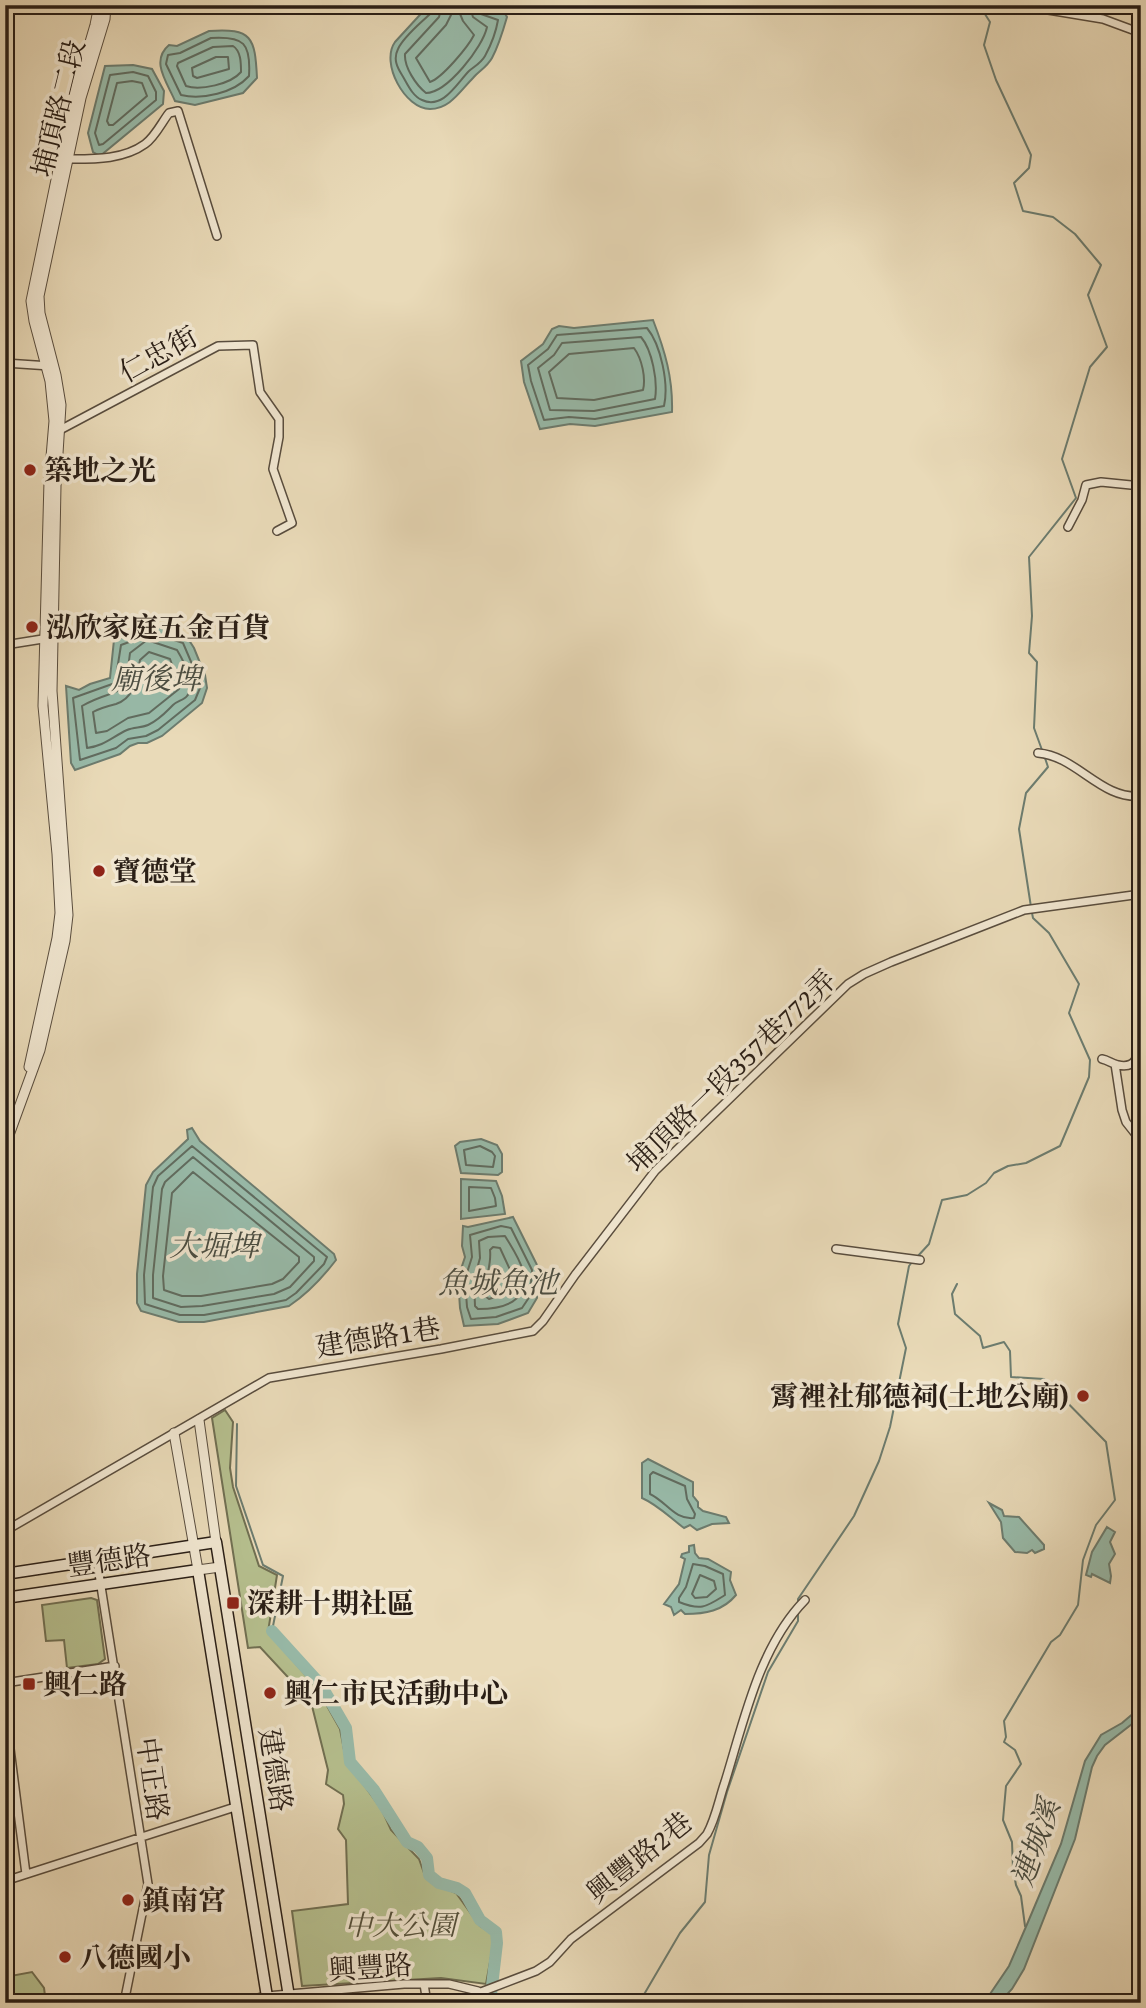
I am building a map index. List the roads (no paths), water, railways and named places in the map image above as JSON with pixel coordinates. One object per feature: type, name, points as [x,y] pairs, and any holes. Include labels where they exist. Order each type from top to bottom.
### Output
[{"type":"main road","name":"豐德路","points":[[5,1574],[216,1542]]},
{"type":"main road","name":"建德路","points":[[216,1542],[290,1998]]},
{"type":"main road","name":"豐德路","points":[[5,1598],[198,1570]]},
{"type":"main road","name":"建德路","points":[[198,1570],[267,1999]]},
{"type":"street","name":"埔頂路二段","points":[[49,366],[33,321],[33,282],[71,107],[99,5]]},
{"type":"street","name":"埔頂路二段","points":[[6,1144],[24,1092],[60,913],[43,706],[49,638],[49,481],[57,431],[40,313],[40,284],[81,98],[105,19],[106,5]]},
{"type":"street","points":[[1018,5],[1103,19],[1141,33]]},
{"type":"street","points":[[5,47],[9,48],[5,67]]},
{"type":"street","points":[[68,159],[101,158],[135,150],[147,143],[169,113],[178,111],[217,236]]},
{"type":"street","name":"仁忠街","points":[[57,431],[218,346],[253,345],[260,393],[279,419],[274,469],[292,523],[277,531]]},
{"type":"street","points":[[5,363],[49,366]]},
{"type":"street","points":[[1068,527],[1082,500],[1086,485],[1101,482],[1141,486]]},
{"type":"street","points":[[5,645],[49,638]]},
{"type":"street","points":[[1038,753],[1062,758],[1120,796],[1141,796]]},
{"type":"street","name":"埔頂路一段357巷772弄","points":[[575,1275],[664,1160],[848,984],[891,962],[1027,910],[1141,894]]},
{"type":"street","points":[[1101,1059],[1129,1065],[1139,1057],[1141,1033]]},
{"type":"street","points":[[1115,1064],[1126,1122],[1141,1141]]},
{"type":"street","points":[[836,1249],[920,1260]]},
{"type":"street","name":"建德路1巷","points":[[5,1531],[260,1382],[280,1374],[441,1349],[533,1331],[575,1275]]},
{"type":"street","name":"建德路","points":[[199,1420],[216,1542]]},
{"type":"street","name":"建德路","points":[[174,1433],[198,1570]]},
{"type":"street","name":"中正路","points":[[97,1561],[147,1877],[147,1891],[124,2003]]},
{"type":"street","name":"豐德路","points":[[198,1570],[220,1567]]},
{"type":"street","name":"興豐路2巷","points":[[486,1989],[525,1976],[550,1962],[570,1939],[699,1843],[707,1834],[768,1658],[787,1622],[805,1600]]},
{"type":"street","points":[[5,1683],[115,1667]]},
{"type":"street","points":[[5,1710],[26,1874]]},
{"type":"street","points":[[5,1881],[235,1807]]},
{"type":"street","points":[[424,1984],[426,2003]]},
{"type":"street","name":"興豐路","points":[[234,2003],[424,1984],[486,1989]]},
{"type":"street","points":[[452,2003],[486,1989]]},
{"type":"water","points":[[428,6],[477,6],[504,12],[507,17],[497,48],[488,64],[449,103],[430,109],[421,107],[404,93],[393,72],[391,61],[395,42]]},
{"type":"water","points":[[209,31],[234,31],[248,38],[255,53],[257,78],[243,93],[195,105],[175,101],[160,65],[163,51],[169,45],[177,46]]},
{"type":"water","points":[[133,65],[152,69],[164,91],[163,104],[100,156],[93,152],[88,133],[105,66]]},
{"type":"water","points":[[653,320],[667,365],[672,412],[595,426],[570,424],[540,429],[524,382],[521,361],[543,344],[552,329],[559,326],[574,328]]},
{"type":"water","name":"廟後埤","points":[[144,622],[187,637],[205,675],[207,688],[202,703],[162,736],[147,743],[130,746],[120,754],[75,770],[71,763],[66,686],[79,690],[110,678],[114,640],[128,636],[139,623]]},
{"type":"water","name":"大堀埤","points":[[192,1128],[200,1141],[334,1254],[336,1260],[326,1273],[289,1306],[204,1322],[179,1322],[141,1311],[137,1303],[137,1274],[146,1185],[153,1172],[188,1139],[187,1130]]},
{"type":"water","points":[[481,1139],[497,1145],[502,1154],[502,1172],[498,1175],[461,1173],[455,1146],[460,1142]]},
{"type":"water","points":[[461,1179],[496,1181],[505,1214],[461,1219]]},
{"type":"water","name":"魚城魚池","points":[[513,1217],[539,1269],[537,1298],[528,1313],[498,1324],[464,1326],[458,1278],[465,1257],[462,1246],[463,1226]]},
{"type":"water","points":[[648,1459],[693,1482],[693,1496],[698,1507],[726,1517],[729,1523],[712,1524],[697,1530],[690,1525],[684,1528],[642,1498],[642,1463]]},
{"type":"water","points":[[989,1503],[1002,1510],[1004,1516],[1019,1517],[1044,1545],[1044,1549],[1035,1553],[1032,1550],[1027,1553],[1015,1552],[1003,1538],[1001,1522]]},
{"type":"water","points":[[1107,1527],[1115,1532],[1110,1542],[1115,1554],[1109,1564],[1110,1583],[1092,1574],[1091,1577],[1086,1575],[1092,1552]]},
{"type":"water","points":[[694,1545],[699,1558],[708,1559],[731,1572],[730,1580],[736,1595],[725,1605],[713,1610],[685,1614],[681,1610],[674,1615],[671,1607],[664,1604],[679,1584],[685,1559],[681,1557],[682,1554],[689,1552],[689,1546]]},
{"type":"water","points":[[1141,1707],[1141,1717],[1105,1745],[1092,1767],[1075,1839],[1024,1969],[1012,1989],[999,2003],[984,2003],[1009,1966],[1061,1844],[1085,1761],[1101,1735],[1122,1723]]},
{"type":"waterway","points":[[952,5],[957,10],[983,11],[990,22],[984,45],[996,80],[1031,155],[1029,168],[1014,183],[1023,211],[1053,217],[1075,234],[1101,265],[1088,295],[1107,347],[1090,367],[1062,459],[1076,498],[1029,557],[1032,616],[1029,653],[1037,662],[1034,728],[1042,750]]},
{"type":"waterway","points":[[1031,907],[1019,829],[1026,793],[1048,767],[1045,758]]},
{"type":"waterway","points":[[917,1257],[929,1244],[942,1200],[967,1195],[986,1183],[994,1173],[1008,1166],[1026,1163],[1060,1146],[1089,1077],[1090,1060],[1069,1013],[1079,984],[1049,933],[1033,918],[1032,913]]},
{"type":"waterway","points":[[798,1604],[798,1599],[854,1516],[879,1461],[890,1427],[906,1348],[898,1324],[909,1266],[913,1261]]},
{"type":"waterway","name":"連城溪","points":[[957,1284],[952,1294],[955,1314],[980,1336],[983,1348],[1004,1342],[1010,1351],[1011,1377],[1044,1379],[1106,1442],[1115,1500],[1096,1525],[1083,1560],[1078,1605],[1060,1635],[1051,1642],[1004,1721],[1004,1742],[1015,1750],[1021,1764],[1006,1786],[1003,1820],[1012,1842],[1013,1869],[1021,1896],[1025,1926]]},
{"type":"waterway","points":[[237,1424],[236,1486],[263,1565],[283,1576],[272,1631]]},
{"type":"waterway","points":[[639,2003],[680,1933],[705,1902],[709,1855],[727,1792],[768,1672],[798,1621],[798,1613]]},
{"type":"waterway","points":[[272,1631],[321,1685],[346,1728],[350,1762],[374,1790],[407,1842],[418,1847],[427,1858],[429,1875],[439,1883],[465,1893],[480,1920],[496,1932],[490,2003]]},
{"type":"place","name":"築地之光","points":[[30,470]]},
{"type":"place","name":"泓欣家庭五金百貨","points":[[32,627]]},
{"type":"place","name":"寶德堂","points":[[99,871]]},
{"type":"place","name":"霄裡社郁德祠(土地公廟)","points":[[1083,1396]]},
{"type":"place","name":"深耕十期社區","points":[[233,1603]]},
{"type":"place","name":"興仁路","points":[[29,1684]]},
{"type":"place","name":"興仁市民活動中心","points":[[270,1693]]},
{"type":"place","name":"鎮南宮","points":[[128,1900]]},
{"type":"place","name":"八德國小","points":[[65,1957]]},
{"type":"park label","name":"中大公園","points":[[400,1925]]}]
